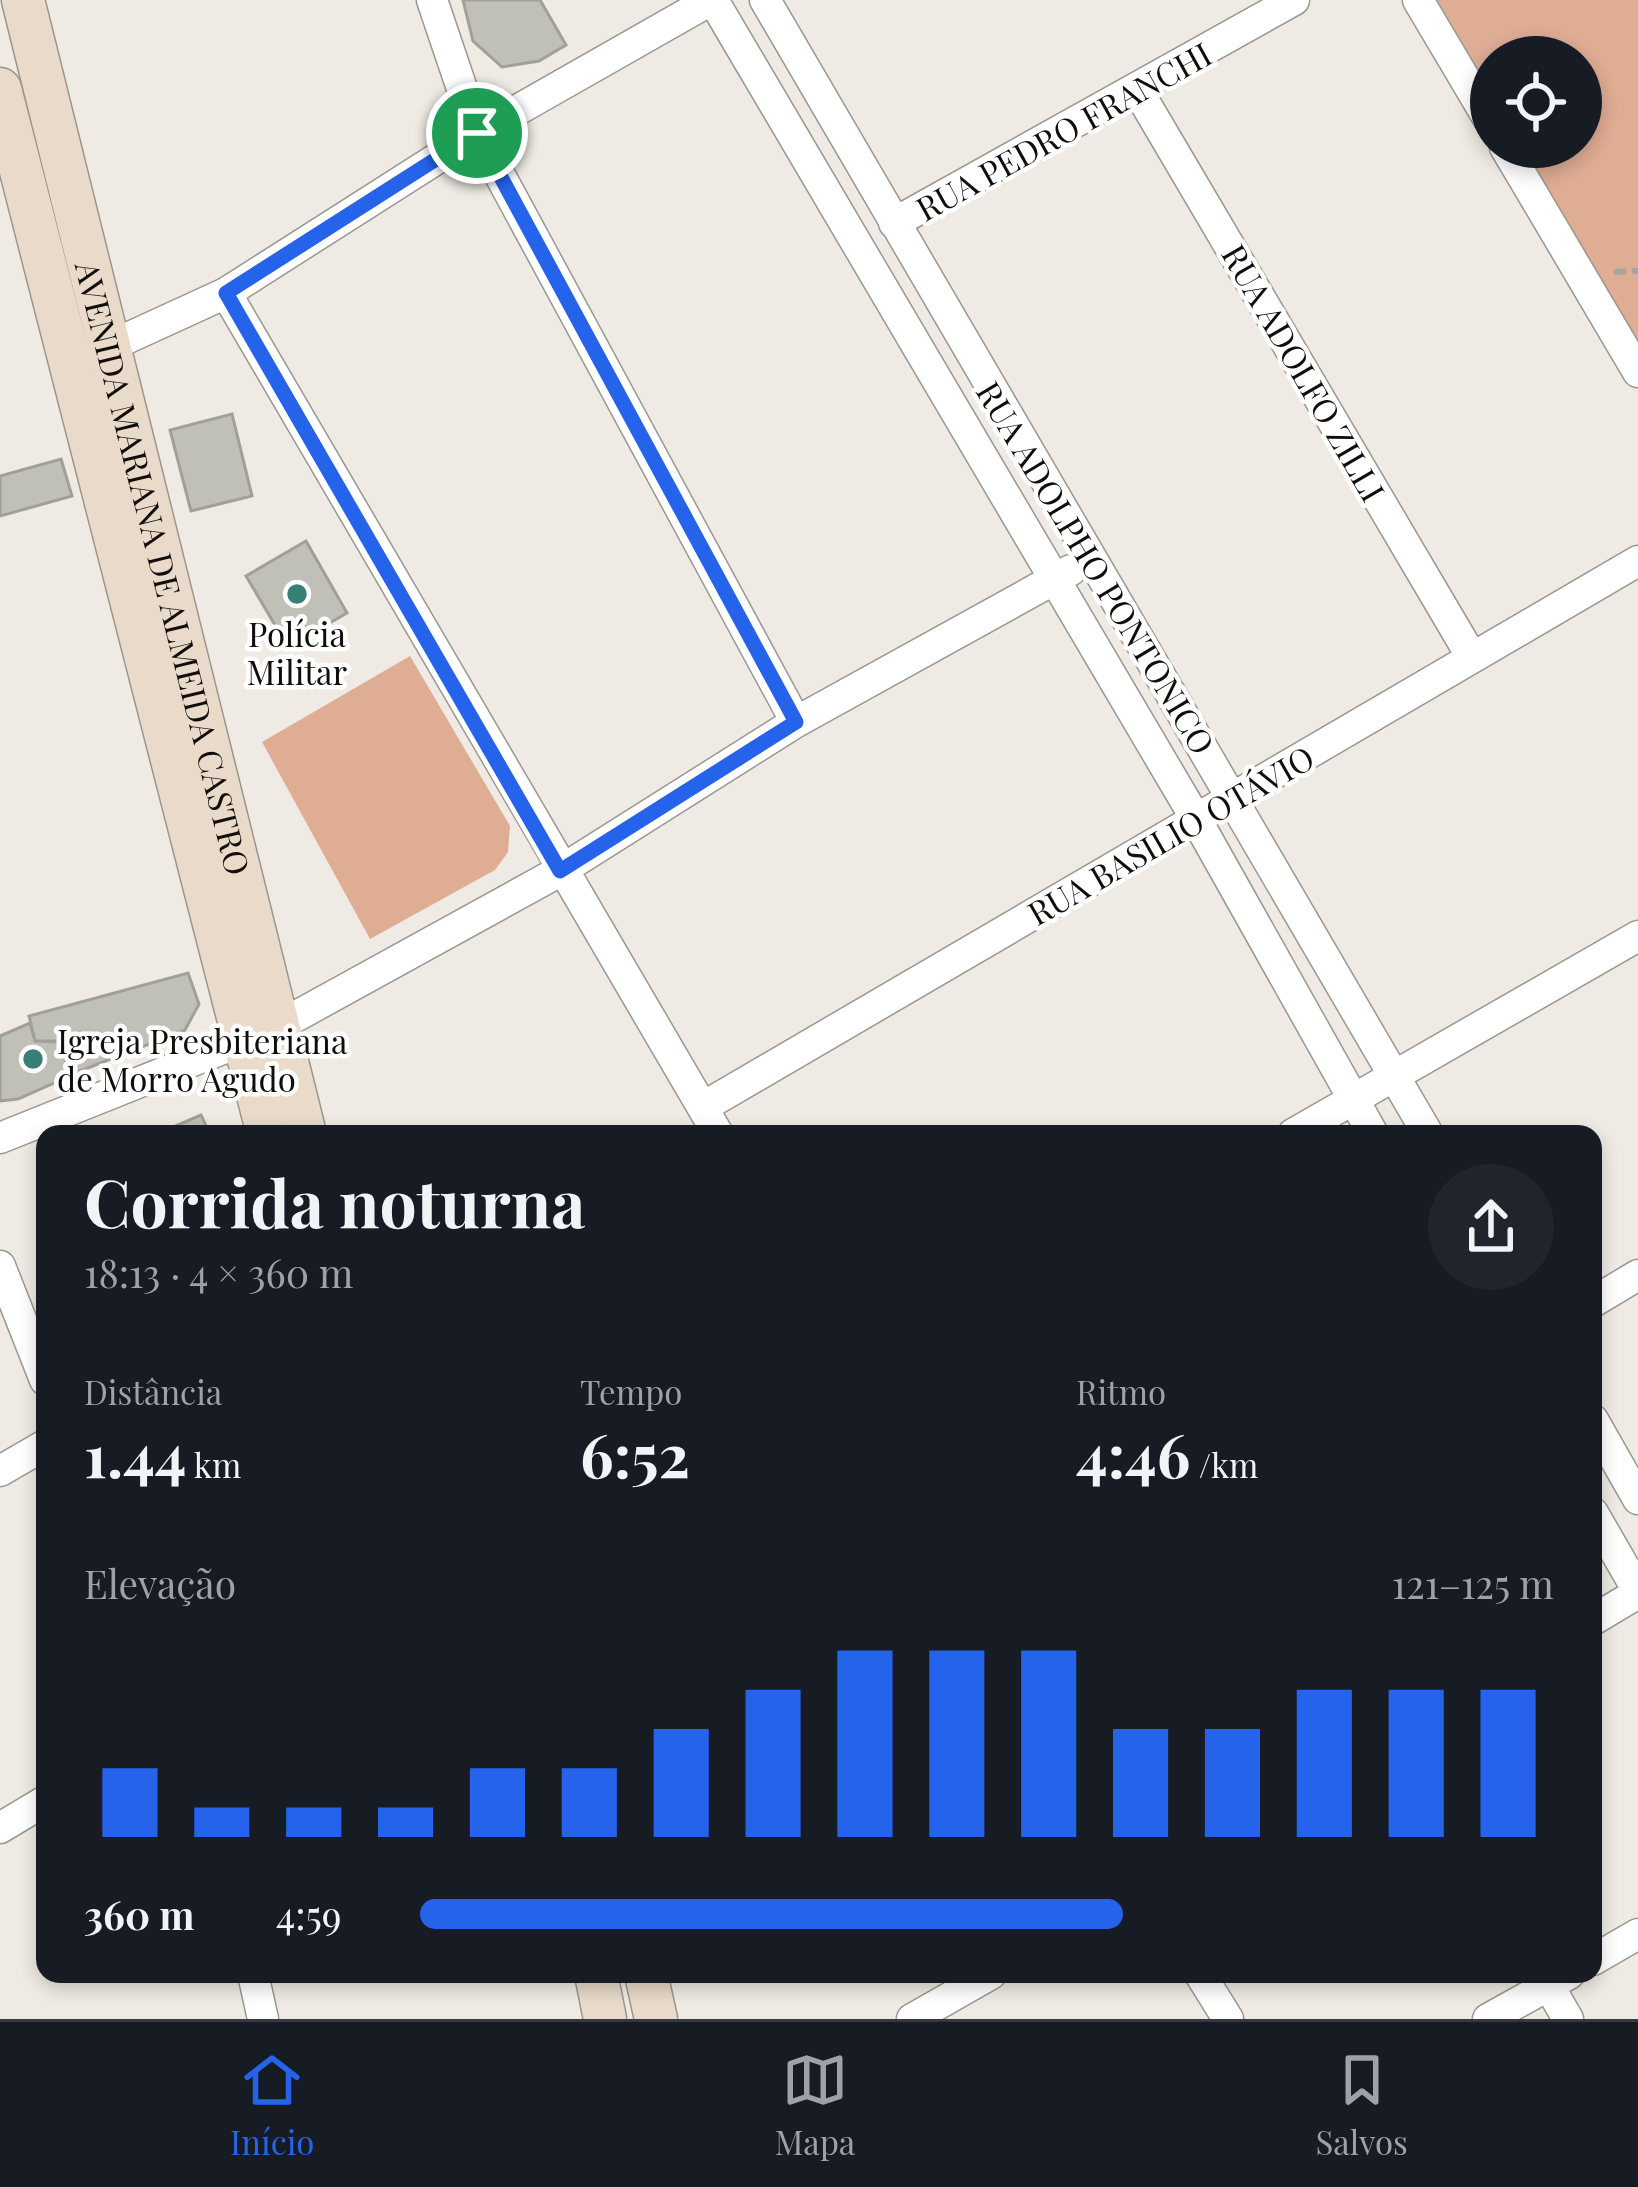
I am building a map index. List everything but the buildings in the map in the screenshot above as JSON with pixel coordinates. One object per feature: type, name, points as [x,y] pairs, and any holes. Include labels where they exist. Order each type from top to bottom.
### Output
[{"type":"main road","name":"AVENIDA MARIANA DE ALMEIDA CASTRO","points":[[23,0],[93,355],[258,1035],[267,1125]]},
{"type":"main road","name":"AVENIDA MARIANA DE ALMEIDA CASTRO","points":[[1,99],[93,355]]},
{"type":"main road","name":"AVENIDA MARIANA DE ALMEIDA CASTRO","points":[[258,1035],[300,1125]]},
{"type":"main road","points":[[598,1983],[605,2019]]},
{"type":"main road","points":[[648,1983],[656,2019]]},
{"type":"street","points":[[432,0],[477,133],[796,722]]},
{"type":"street","points":[[93,355],[226,293],[477,133],[712,0]]},
{"type":"street","name":"RUA ADOLPHO PONTONICO","points":[[712,0],[1196,819],[1367,1125]]},
{"type":"street","name":"RUA ADOLPHO PONTONICO","points":[[765,0],[1423,1125]]},
{"type":"street","name":"RUA PEDRO FRANCHI","points":[[894,223],[1294,0]]},
{"type":"street","points":[[1418,0],[1470,88]]},
{"type":"street","name":"RUA ADOLFO ZILLI","points":[[1138,91],[1470,654]]},
{"type":"street","points":[[1517,168],[1638,372]]},
{"type":"street","points":[[226,293],[710,1121]]},
{"type":"street","points":[[0,1138],[258,1035],[560,871],[796,722],[1091,557]]},
{"type":"street","name":"RUA BASILIO OTÁVIO","points":[[710,1121],[1196,819],[1470,654],[1638,561]]},
{"type":"street","points":[[1308,1125],[1638,936]]},
{"type":"street","points":[[0,1266],[36,1357]]},
{"type":"street","points":[[1602,1297],[1638,1275]]},
{"type":"street","points":[[1602,1436],[1638,1499]]},
{"type":"street","points":[[0,1471],[36,1450]]},
{"type":"street","points":[[1602,1529],[1638,1592],[1602,1614]]},
{"type":"street","points":[[0,1828],[36,1806]]},
{"type":"street","points":[[1602,1955],[1638,1934]]},
{"type":"street","points":[[255,1983],[263,2019]]},
{"type":"street","points":[[912,2019],[976,1983]]},
{"type":"street","points":[[1206,1983],[1228,2019]]},
{"type":"street","points":[[1488,2019],[1554,1983]]},
{"type":"street","points":[[1560,1983],[1568,2019]]},
{"type":"shaded area","points":[[1427,0],[1638,0],[1638,361],[1525,168],[1602,168],[1602,36],[1470,36],[1470,74]]},
{"type":"shaded area","points":[[410,656],[510,826],[508,852],[495,870],[370,939],[262,742]]},
{"type":"place","name":"Polícia Militar","points":[[297,594]]},
{"type":"place","name":"Igreja Presbiteriana de Morro Agudo","points":[[33,1059]]},
{"type":"route","points":[[477,133],[796,722],[560,871],[226,293],[477,133]]}]
